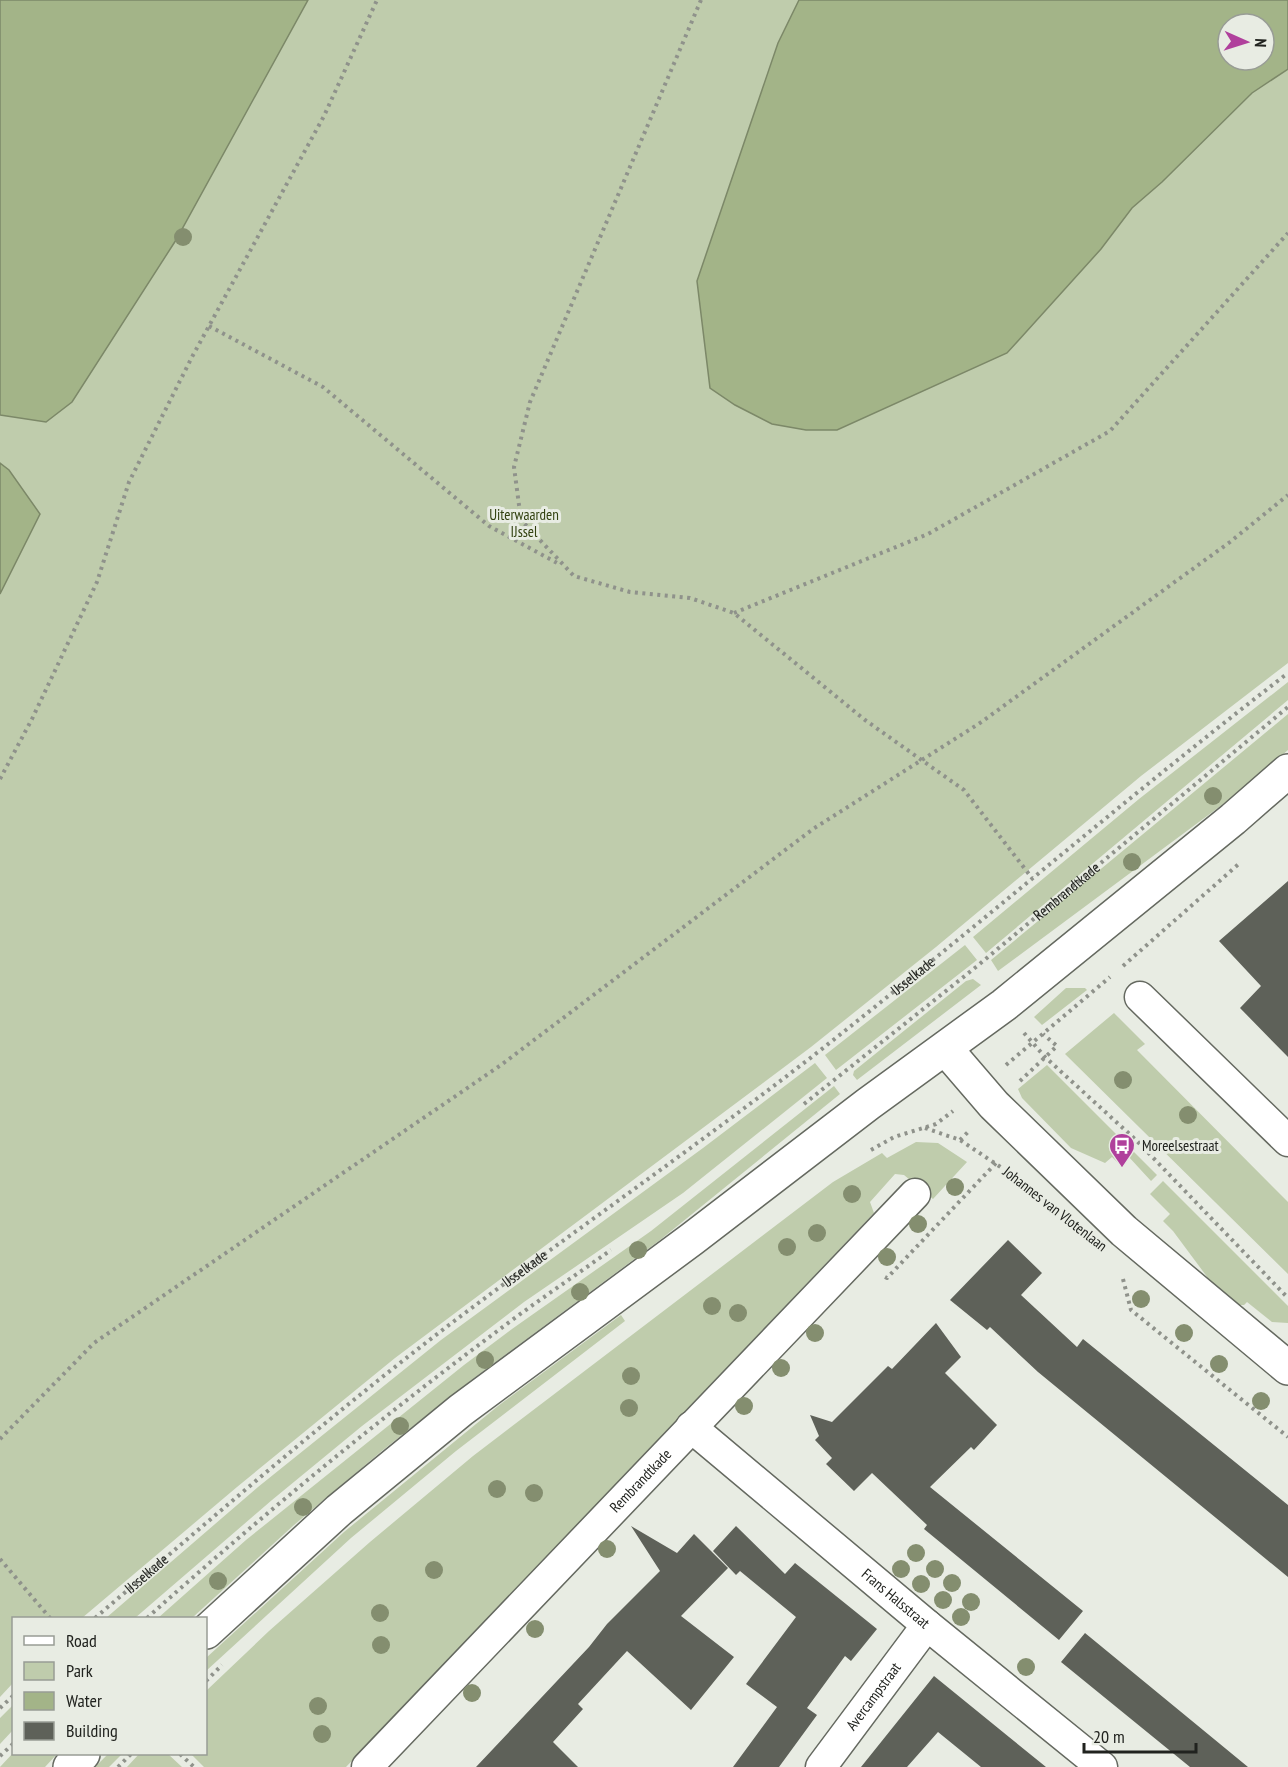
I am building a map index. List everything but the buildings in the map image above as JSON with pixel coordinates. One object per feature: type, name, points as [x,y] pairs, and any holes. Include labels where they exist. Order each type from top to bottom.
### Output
[{"type":"street","points":[[207,1631],[339,1510],[461,1410],[1004,1005],[1233,819],[1288,771]]},
{"type":"street","points":[[1140,997],[1288,1142]]},
{"type":"street","name":"Johannes van Vlotenlaan","points":[[945,1048],[994,1105],[1124,1231],[1288,1368]]},
{"type":"street","name":"Rembrandtkade","points":[[367,1767],[915,1194]]},
{"type":"street","name":"Frans Halsstraat","points":[[691,1427],[927,1625],[1102,1767]]},
{"type":"street","name":"Avercampstraat","points":[[821,1767],[927,1625]]},
{"type":"street","points":[[70,1767],[82,1755]]},
{"type":"path","points":[[0,779],[32,719],[97,582],[129,482],[209,326],[324,116],[377,0]]},
{"type":"path","points":[[701,0],[530,402],[514,467],[520,520],[574,576],[630,592],[690,598],[734,613],[866,720],[964,790],[1032,878],[1288,672]]},
{"type":"path","points":[[734,613],[928,534],[1110,431],[1288,233]]},
{"type":"path","points":[[209,326],[323,387],[489,526],[564,567]]},
{"type":"path","points":[[0,1439],[94,1343],[501,1065],[813,829],[990,716],[1230,542],[1288,495]]},
{"type":"path","name":"Rembrandtkade","points":[[843,1072],[976,967],[1288,707]]},
{"type":"path","points":[[864,1154],[894,1137],[924,1128],[946,1118],[1244,860]]},
{"type":"path","name":"IJsselkade","points":[[96,1617],[257,1479],[448,1326],[816,1053],[1032,878]]},
{"type":"path","points":[[1004,1005],[1033,1043],[1136,1140],[1288,1298]]},
{"type":"path","name":"Johannes van Vlotenlaan","points":[[924,1128],[960,1140],[1006,1170]]},
{"type":"path","points":[[1120,1269],[1131,1310],[1288,1437]]},
{"type":"path","points":[[0,1559],[49,1617]]},
{"type":"path","points":[[207,1680],[229,1659]]},
{"type":"path","points":[[0,1708],[12,1697]]},
{"type":"path","points":[[0,1756],[12,1745]]},
{"type":"path","points":[[118,1767],[130,1755]]},
{"type":"path","points":[[181,1755],[194,1767]]},
{"type":"green space","name":"Uiterwaarden IJssel","points":[[159,0],[1288,0],[1288,663],[1141,776],[936,947],[811,1047],[395,1358],[83,1617],[12,1617],[12,1684],[0,1697],[0,311]]},
{"type":"green space","points":[[1288,682],[1288,700],[986,953],[973,937],[1139,799]]},
{"type":"green space","points":[[1288,714],[1288,750],[1238,793],[998,971],[991,960]]},
{"type":"green space","points":[[965,945],[977,960],[836,1070],[825,1055]]},
{"type":"green space","points":[[973,979],[981,985],[857,1080],[853,1075],[854,1071],[966,981]]},
{"type":"green space","points":[[1066,988],[1085,988],[1087,990],[1042,1025],[1034,1017]]},
{"type":"green space","points":[[1114,1013],[1145,1044],[1137,1050],[1288,1202],[1288,1274],[1065,1054]]},
{"type":"green space","points":[[815,1063],[827,1078],[683,1193],[524,1302],[362,1426],[136,1617],[107,1617],[258,1487],[441,1340]]},
{"type":"green space","points":[[1047,1065],[1157,1175],[1151,1181],[1128,1156],[1120,1165],[1112,1157],[1105,1163],[1071,1148],[1022,1098],[1018,1089]]},
{"type":"green space","points":[[834,1086],[840,1094],[660,1240],[474,1378],[383,1450],[294,1525],[193,1617],[159,1617],[246,1540],[464,1365],[651,1231]]},
{"type":"green space","points":[[916,1142],[938,1143],[967,1162],[933,1199],[904,1175],[895,1174],[870,1202],[874,1213],[346,1767],[204,1767],[192,1755],[207,1755],[207,1690],[269,1631],[370,1542],[473,1456],[833,1182],[882,1153],[887,1158]]},
{"type":"green space","points":[[1163,1181],[1288,1306],[1288,1323],[1272,1322],[1247,1302],[1244,1305],[1228,1305],[1163,1221],[1170,1214],[1150,1194]]},
{"type":"green space","points":[[621,1315],[625,1321],[456,1451],[351,1538],[207,1670],[207,1657],[344,1532],[498,1406]]},
{"type":"green space","points":[[12,1706],[12,1731],[0,1744],[0,1718]]},
{"type":"green space","points":[[12,1754],[56,1755],[45,1767],[0,1767]]},
{"type":"green space","points":[[107,1755],[121,1755],[109,1767],[95,1767]]},
{"type":"green space","points":[[138,1755],[169,1755],[182,1767],[127,1767]]},
{"type":"water","points":[[0,0],[308,0],[176,240],[72,402],[46,422],[0,415]]},
{"type":"water","points":[[799,0],[1288,0],[1288,69],[1252,93],[1162,182],[1132,208],[1101,249],[1007,353],[837,430],[806,430],[772,424],[735,405],[710,388],[697,281],[778,43]]},
{"type":"water","points":[[0,463],[9,470],[40,514],[0,594]]},
{"type":"place","name":"Moreelsestraat","points":[[1122,1169]]}]
